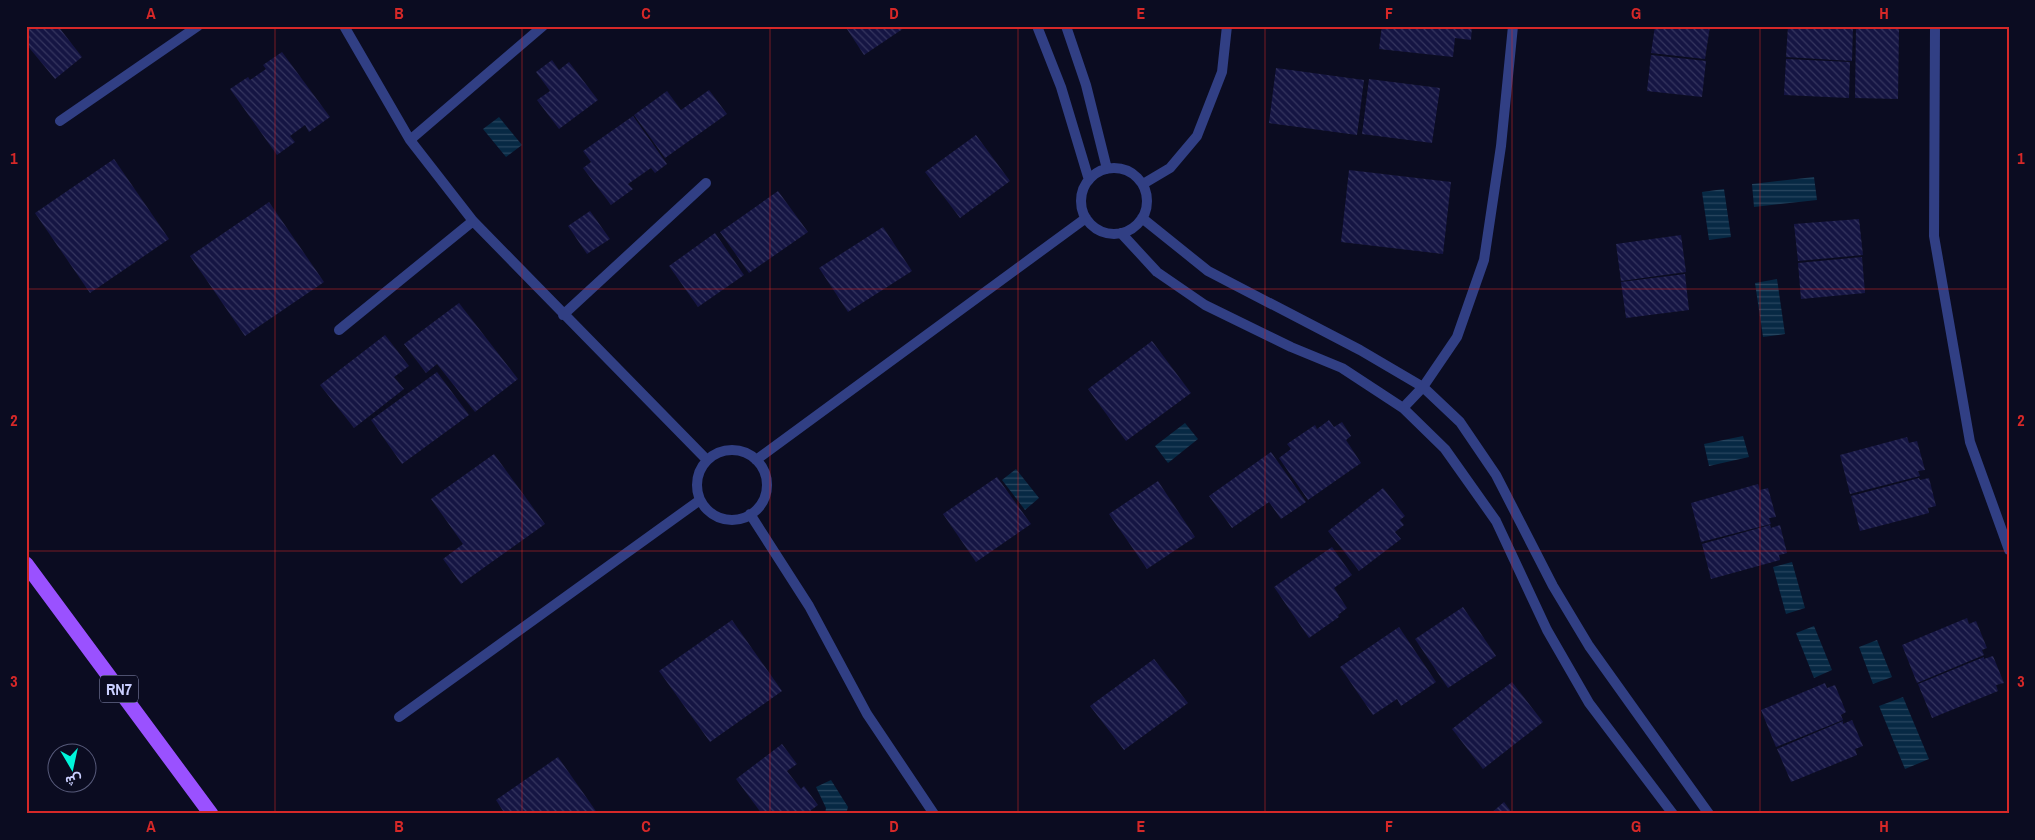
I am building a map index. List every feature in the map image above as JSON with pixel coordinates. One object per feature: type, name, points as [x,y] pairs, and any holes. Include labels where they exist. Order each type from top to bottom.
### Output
[{"type":"main road","name":"RN7","points":[[26,564],[211,814]]},
{"type":"street","points":[[60,121],[198,26]]},
{"type":"street","points":[[344,26],[410,140],[472,222],[707,460]]},
{"type":"street","points":[[410,140],[542,26]]},
{"type":"street","points":[[1037,26],[1061,87],[1089,180]]},
{"type":"street","points":[[1066,26],[1086,85],[1107,169]]},
{"type":"street","points":[[1142,184],[1170,168],[1197,136],[1222,72],[1227,26]]},
{"type":"street","points":[[1402,408],[1423,387],[1457,337],[1484,260],[1501,146],[1513,26]]},
{"type":"street","points":[[1935,26],[1934,236],[1970,442],[2009,550]]},
{"type":"street","points":[[1107,169],[1125,170],[1135,176],[1142,184],[1147,196],[1147,208],[1142,218],[1133,228],[1121,233],[1109,234],[1098,230],[1086,218],[1081,199],[1083,190],[1089,180],[1097,173],[1107,169]]},
{"type":"street","points":[[563,315],[706,184]]},
{"type":"street","points":[[756,460],[1086,218]]},
{"type":"street","points":[[1142,218],[1208,271],[1360,350],[1423,387],[1460,422],[1496,475],[1552,586],[1588,646],[1709,814]]},
{"type":"street","points":[[339,330],[472,222]]},
{"type":"street","points":[[1121,233],[1157,272],[1205,305],[1291,347],[1342,368],[1402,408],[1445,449],[1496,521],[1547,630],[1589,703],[1673,814]]},
{"type":"street","points":[[727,450],[739,451],[756,460],[762,467],[766,479],[765,495],[760,506],[750,514],[736,520],[724,519],[706,510],[700,500],[696,487],[698,474],[707,460],[727,450]]},
{"type":"street","points":[[399,717],[700,500]]},
{"type":"street","points":[[750,514],[809,606],[867,714],[934,814]]},
{"type":"water","points":[[499,117],[522,145],[506,157],[483,129]]},
{"type":"water","points":[[1814,177],[1817,200],[1754,207],[1752,184]]},
{"type":"water","points":[[1724,189],[1731,237],[1709,240],[1702,192]]},
{"type":"water","points":[[1777,279],[1785,334],[1763,337],[1755,283]]},
{"type":"water","points":[[1185,423],[1198,439],[1168,463],[1155,446]]},
{"type":"water","points":[[1743,436],[1749,457],[1709,466],[1704,444]]},
{"type":"water","points":[[1016,469],[1039,498],[1025,510],[1002,480]]},
{"type":"water","points":[[1792,562],[1805,608],[1786,614],[1773,567]]},
{"type":"water","points":[[1814,626],[1832,670],[1814,678],[1796,633]]},
{"type":"water","points":[[1877,640],[1892,677],[1873,684],[1859,647]]},
{"type":"water","points":[[1903,697],[1929,759],[1905,769],[1879,706]]},
{"type":"water","points":[[831,780],[848,807],[846,814],[825,814],[826,808],[816,787]]},
{"type":"building","points":[[26,26],[58,26],[82,57],[55,79],[26,44]]},
{"type":"building","points":[[845,26],[907,26],[864,55]]},
{"type":"building","points":[[1382,26],[1472,26],[1471,40],[1455,38],[1453,57],[1379,49]]},
{"type":"building","points":[[1655,26],[1710,26],[1705,59],[1651,53]]},
{"type":"building","points":[[1788,26],[1853,26],[1852,61],[1786,57]]},
{"type":"building","points":[[1856,27],[1899,27],[1898,99],[1855,98]]},
{"type":"building","points":[[282,52],[330,117],[309,132],[305,125],[290,136],[295,142],[277,155],[230,89],[248,77],[250,80],[266,69],[263,65]]},
{"type":"building","points":[[1651,55],[1706,61],[1702,97],[1647,91]]},
{"type":"building","points":[[1786,59],[1850,62],[1849,98],[1784,95]]},
{"type":"building","points":[[552,60],[559,70],[569,62],[598,100],[559,129],[537,100],[550,91],[536,72]]},
{"type":"building","points":[[1276,68],[1364,80],[1357,135],[1269,123]]},
{"type":"building","points":[[1369,79],[1440,88],[1432,143],[1362,134]]},
{"type":"building","points":[[709,90],[727,114],[665,158],[634,115],[667,91],[681,110]]},
{"type":"building","points":[[633,116],[667,164],[655,173],[651,168],[628,184],[633,189],[611,205],[583,168],[591,162],[583,151]]},
{"type":"building","points":[[976,135],[1010,181],[960,218],[925,172]]},
{"type":"building","points":[[114,159],[169,239],[90,293],[35,213]]},
{"type":"building","points":[[1349,170],[1451,182],[1443,254],[1341,242]]},
{"type":"building","points":[[778,191],[808,232],[749,273],[720,232]]},
{"type":"building","points":[[269,202],[324,282],[245,336],[190,256]]},
{"type":"building","points":[[590,211],[610,239],[587,254],[568,226]]},
{"type":"building","points":[[1859,219],[1863,255],[1798,261],[1794,224]]},
{"type":"building","points":[[883,227],[912,271],[848,312],[819,268]]},
{"type":"building","points":[[715,233],[744,275],[698,307],[669,266]]},
{"type":"building","points":[[1681,235],[1686,272],[1621,281],[1616,244]]},
{"type":"building","points":[[1862,257],[1865,293],[1801,299],[1798,263]]},
{"type":"building","points":[[1685,274],[1689,310],[1626,318],[1621,282]]},
{"type":"building","points":[[459,303],[518,379],[475,412],[437,364],[426,373],[404,344]]},
{"type":"building","points":[[385,335],[409,366],[394,377],[404,389],[354,428],[320,385]]},
{"type":"building","points":[[1152,341],[1191,393],[1126,441],[1088,389]]},
{"type":"building","points":[[437,372],[469,415],[402,464],[371,420]]},
{"type":"building","points":[[1329,420],[1334,427],[1342,422],[1351,436],[1346,440],[1361,463],[1308,500],[1279,458],[1291,449],[1287,444],[1315,425],[1317,429]]},
{"type":"building","points":[[1907,437],[1909,443],[1917,441],[1925,470],[1918,471],[1920,476],[1850,494],[1840,455]]},
{"type":"building","points":[[1271,452],[1306,502],[1281,519],[1269,502],[1232,528],[1209,496]]},
{"type":"building","points":[[494,454],[545,524],[461,584],[443,559],[463,544],[431,499]]},
{"type":"building","points":[[997,477],[1031,524],[976,562],[943,514]]},
{"type":"building","points":[[1919,478],[1920,480],[1929,478],[1936,506],[1928,508],[1929,513],[1860,531],[1851,496]]},
{"type":"building","points":[[1158,481],[1195,537],[1147,569],[1109,514]]},
{"type":"building","points":[[1758,484],[1760,490],[1768,488],[1776,517],[1769,518],[1771,524],[1701,542],[1691,503]]},
{"type":"building","points":[[1383,488],[1405,516],[1400,520],[1404,525],[1395,532],[1401,539],[1359,571],[1328,531]]},
{"type":"building","points":[[1770,525],[1771,528],[1780,525],[1787,553],[1779,555],[1780,560],[1711,579],[1702,544]]},
{"type":"building","points":[[1332,547],[1352,575],[1334,588],[1347,608],[1338,615],[1339,617],[1309,638],[1274,587]]},
{"type":"building","points":[[1463,607],[1496,656],[1448,688],[1415,639]]},
{"type":"building","points":[[1967,618],[1969,624],[1976,621],[1987,648],[1982,650],[1984,655],[1917,683],[1902,645]]},
{"type":"building","points":[[732,620],[782,691],[710,742],[659,671]]},
{"type":"building","points":[[1399,627],[1436,682],[1401,706],[1397,699],[1373,715],[1340,667]]},
{"type":"building","points":[[1993,656],[2004,683],[1996,685],[1998,691],[1932,718],[1918,684],[1984,657],[1984,659]]},
{"type":"building","points":[[1154,659],[1188,703],[1124,750],[1090,706]]},
{"type":"building","points":[[1512,682],[1543,722],[1483,769],[1452,729]]},
{"type":"building","points":[[1825,683],[1827,688],[1835,685],[1846,712],[1841,715],[1843,720],[1776,747],[1761,710]]},
{"type":"building","points":[[1852,720],[1863,746],[1855,749],[1857,755],[1791,782],[1777,749],[1843,721],[1843,724]]},
{"type":"building","points":[[782,744],[797,764],[787,771],[801,789],[804,786],[818,805],[806,814],[762,814],[736,779]]},
{"type":"building","points":[[558,757],[598,814],[505,814],[496,800]]},
{"type":"building","points":[[1504,802],[1513,814],[1490,814]]}]
